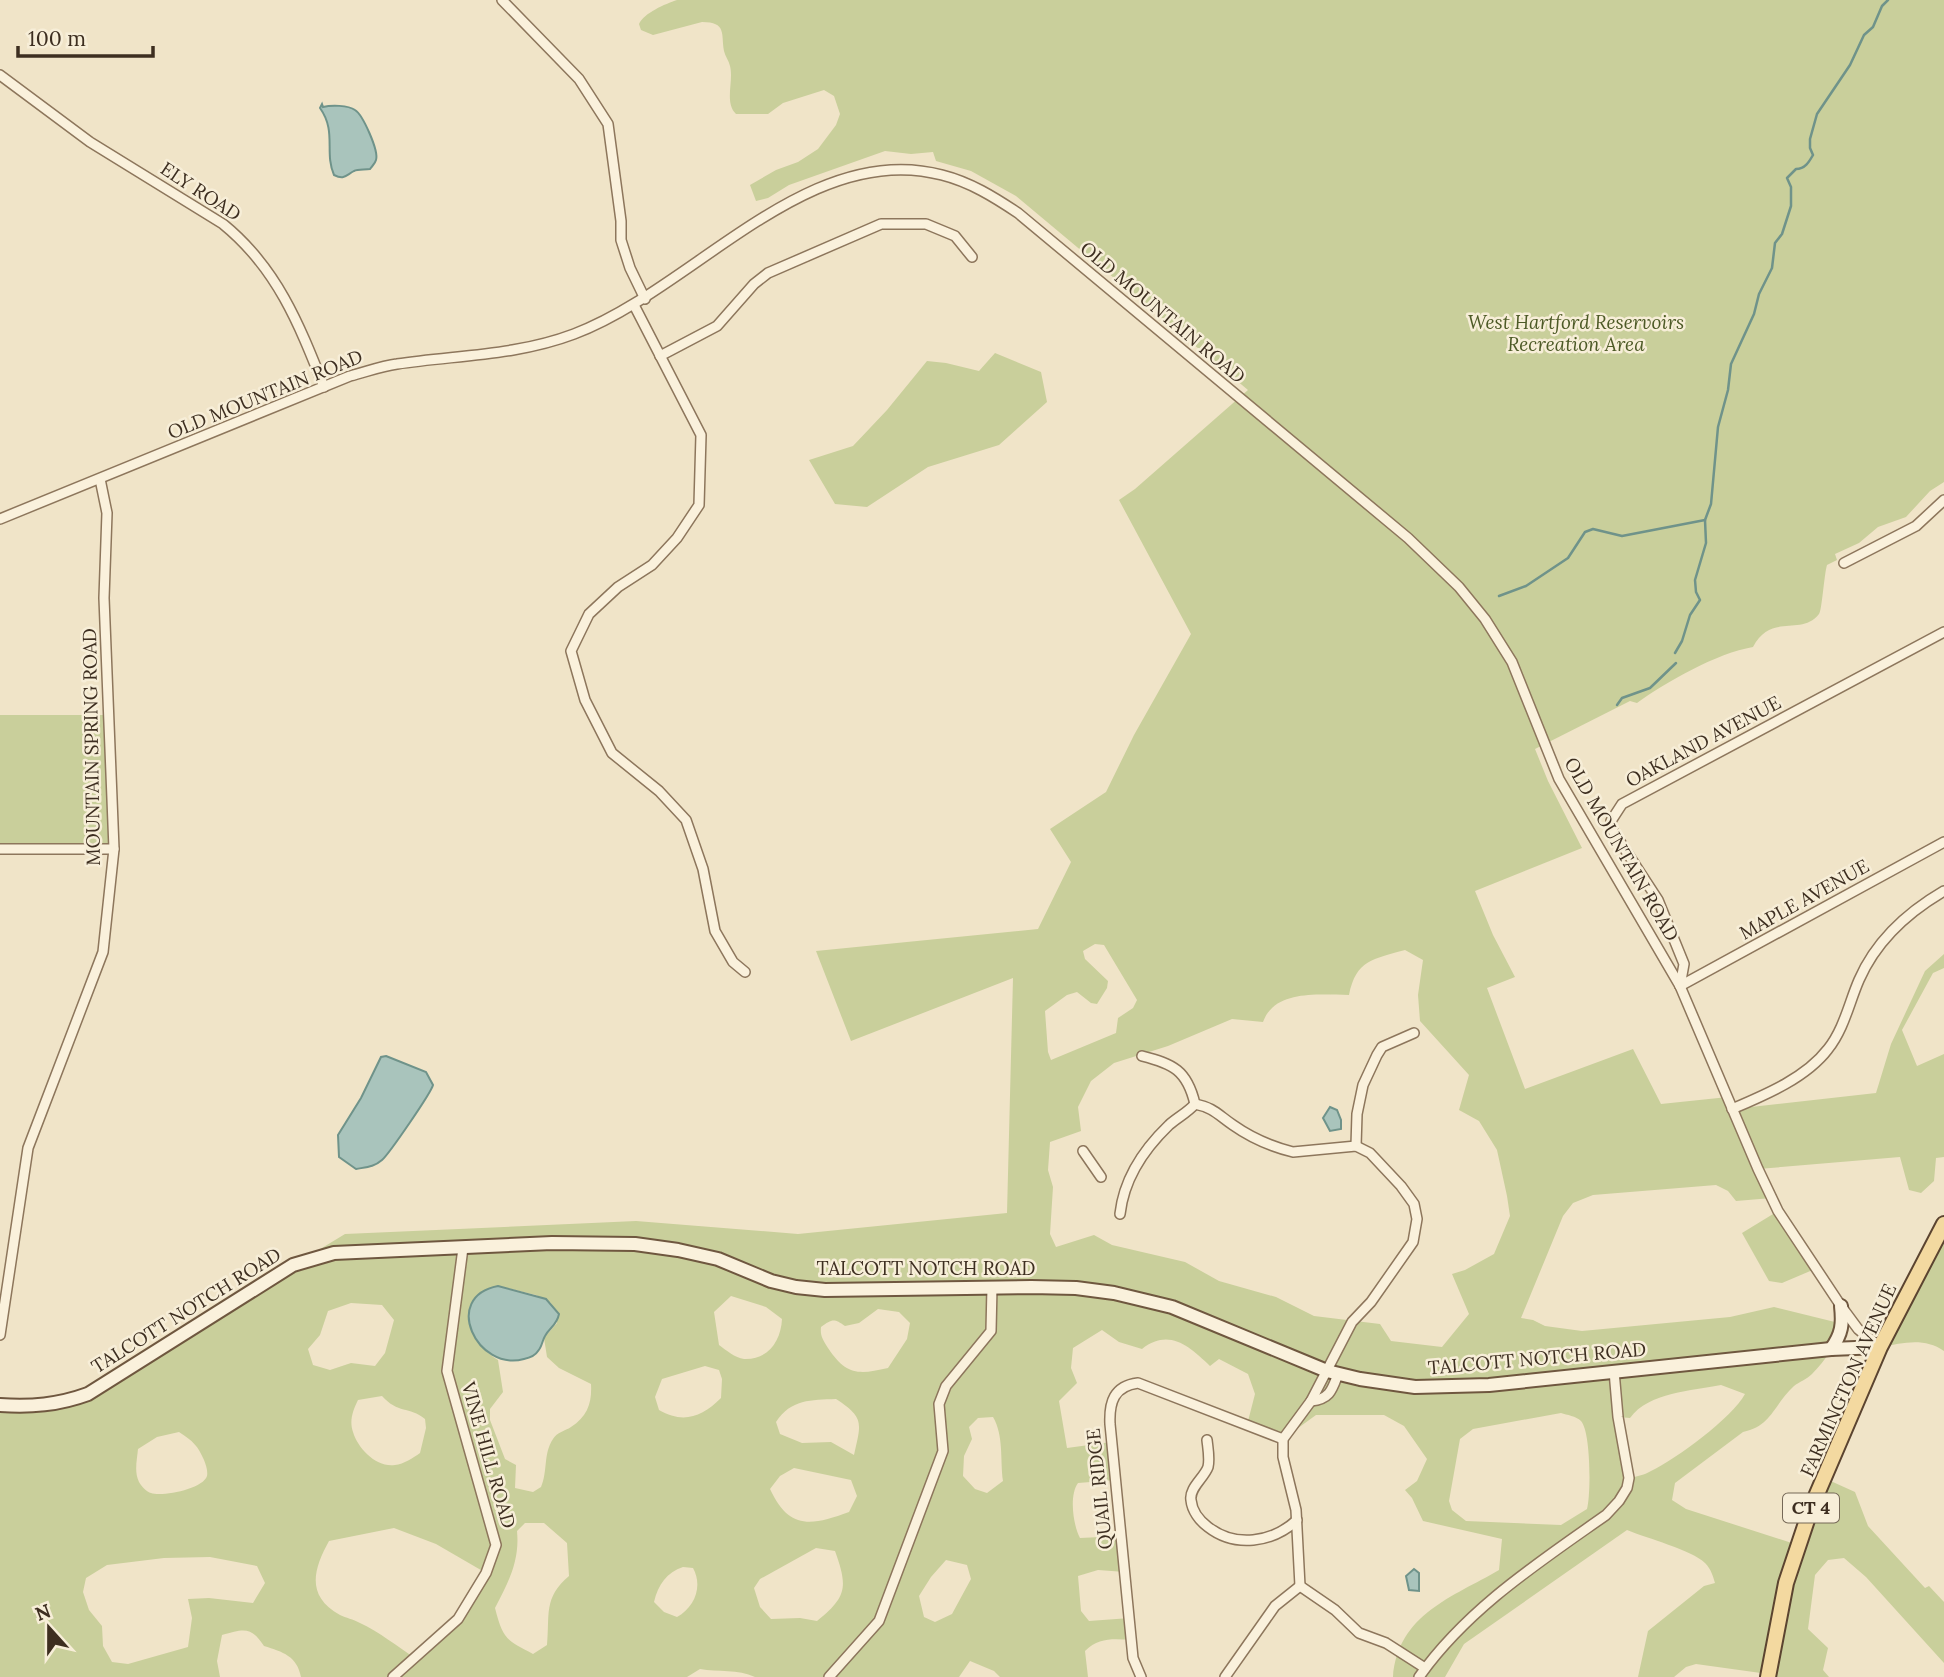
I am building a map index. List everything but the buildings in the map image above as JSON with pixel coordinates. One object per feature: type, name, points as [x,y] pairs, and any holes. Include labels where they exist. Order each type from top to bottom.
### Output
[{"type":"main road","name":"FARMINGTON AVENUE","points":[[1768,1677],[1780,1605],[1811,1508],[1881,1347],[1944,1224]]},
{"type":"street","points":[[502,0],[579,79],[608,124],[621,221],[621,240],[630,268],[645,299]]},
{"type":"street","name":"ELY ROAD","points":[[0,75],[90,142],[223,224],[239,237],[278,284],[304,337],[324,387]]},
{"type":"street","name":"OLD MOUNTAIN ROAD","points":[[0,519],[351,376],[394,364],[493,354],[548,343],[595,326],[645,299],[798,197],[846,177],[886,169],[925,171],[956,180],[993,196],[1018,213],[1399,531],[1435,562],[1485,619],[1512,663],[1559,779],[1680,986],[1778,1211],[1858,1329],[1881,1347]]},
{"type":"street","points":[[660,356],[717,326],[754,284],[768,273],[881,224],[926,224],[955,236],[972,257]]},
{"type":"street","points":[[634,305],[701,435],[699,505],[677,538],[652,565],[618,587],[589,614],[571,651],[585,700],[612,753],[659,791],[686,820],[703,869],[715,931],[733,962],[745,972]]},
{"type":"street","name":"MOUNTAIN SPRING ROAD","points":[[0,1335],[28,1148],[103,952],[114,849],[104,598],[107,513],[100,479]]},
{"type":"street","points":[[1844,563],[1916,526],[1944,500]]},
{"type":"street","name":"OAKLAND AVENUE","points":[[1680,986],[1684,964],[1658,900],[1614,836],[1611,821],[1615,812],[1622,804],[1944,632]]},
{"type":"street","name":"MAPLE AVENUE","points":[[1680,986],[1944,842]]},
{"type":"street","points":[[0,849],[114,849]]},
{"type":"street","points":[[1732,1109],[1787,1082],[1812,1065],[1828,1049],[1839,1031],[1860,978],[1873,954],[1908,915],[1944,891]]},
{"type":"street","points":[[1356,1146],[1357,1114],[1363,1085],[1377,1055],[1382,1047],[1414,1033]]},
{"type":"street","points":[[1142,1056],[1165,1062],[1179,1070],[1191,1089],[1195,1104]]},
{"type":"street","points":[[1195,1104],[1211,1108],[1234,1126],[1284,1150],[1323,1151],[1356,1146],[1370,1153],[1414,1204],[1417,1219],[1413,1242],[1371,1302],[1352,1322],[1333,1372],[1331,1393],[1322,1400],[1311,1401],[1283,1439],[1283,1457],[1295,1497],[1300,1586]]},
{"type":"street","points":[[1120,1214],[1125,1189],[1140,1158],[1171,1123],[1195,1104]]},
{"type":"street","points":[[1083,1151],[1101,1177]]},
{"type":"street","name":"TALCOTT NOTCH ROAD","points":[[0,1405],[42,1406],[88,1394],[293,1265],[312,1257],[334,1253],[552,1242],[635,1244],[678,1250],[718,1259],[771,1281],[825,1290],[1076,1288],[1143,1299],[1183,1311],[1333,1372],[1388,1384],[1449,1388],[1831,1349],[1881,1347]]},
{"type":"street","name":"VINE HILL ROAD","points":[[393,1677],[458,1619],[486,1573],[496,1545],[447,1371],[463,1248]]},
{"type":"street","points":[[829,1677],[879,1621],[943,1451],[939,1404],[946,1386],[991,1331],[992,1287]]},
{"type":"street","points":[[1831,1349],[1839,1338],[1843,1324],[1841,1306]]},
{"type":"street","points":[[1419,1677],[1457,1629],[1482,1606],[1606,1515],[1619,1501],[1627,1488],[1629,1470],[1614,1371]]},
{"type":"street","name":"QUAIL RIDGE","points":[[1141,1677],[1133,1658],[1110,1424],[1109,1408],[1118,1389],[1138,1384],[1283,1439]]},
{"type":"street","points":[[1207,1440],[1209,1463],[1191,1495],[1191,1503],[1201,1522],[1217,1534],[1233,1541],[1253,1540],[1277,1534],[1297,1520]]},
{"type":"street","points":[[1277,1534],[1299,1540]]},
{"type":"street","points":[[1300,1586],[1335,1610],[1359,1633],[1386,1643],[1425,1668]]},
{"type":"street","points":[[1225,1677],[1275,1606],[1300,1586]]},
{"type":"green space","name":"West Hartford Reservoirs Recreation Area","points":[[677,0],[1944,0],[1944,482],[1930,491],[1906,517],[1878,527],[1859,543],[1835,554],[1837,560],[1827,565],[1819,614],[1812,621],[1768,630],[1753,647],[1708,662],[1662,686],[1637,703],[1630,701],[1535,749],[1582,848],[1475,891],[1493,935],[1515,977],[1487,988],[1525,1089],[1633,1049],[1661,1104],[1728,1097],[1733,1109],[1876,1093],[1891,1044],[1925,971],[1944,954],[1944,968],[1933,973],[1902,1030],[1917,1066],[1944,1054],[1944,1157],[1936,1158],[1934,1181],[1921,1193],[1909,1190],[1900,1157],[1758,1169],[1772,1198],[1736,1201],[1728,1191],[1716,1185],[1593,1195],[1573,1203],[1563,1216],[1521,1318],[1545,1326],[1582,1331],[1730,1317],[1774,1307],[1843,1324],[1830,1351],[1812,1374],[1787,1393],[1767,1420],[1743,1432],[1675,1483],[1672,1500],[1686,1509],[1798,1545],[1824,1478],[1855,1492],[1868,1526],[1925,1588],[1929,1586],[1944,1602],[1944,1663],[1866,1577],[1844,1558],[1828,1560],[1815,1575],[1808,1629],[1828,1648],[1823,1670],[1829,1677],[1768,1677],[1768,1674],[1696,1664],[1686,1667],[1674,1677],[1638,1677],[1648,1631],[1704,1586],[1715,1583],[1709,1568],[1699,1558],[1627,1530],[1464,1644],[1445,1677],[1393,1677],[1397,1655],[1405,1638],[1417,1623],[1447,1599],[1499,1570],[1502,1539],[1423,1521],[1405,1490],[1417,1481],[1427,1459],[1404,1426],[1384,1415],[1316,1415],[1283,1439],[1247,1425],[1255,1394],[1248,1374],[1219,1359],[1210,1366],[1178,1342],[1161,1340],[1142,1349],[1119,1342],[1102,1330],[1073,1348],[1071,1368],[1077,1383],[1059,1401],[1067,1448],[1111,1442],[1116,1480],[1078,1483],[1075,1488],[1073,1510],[1080,1538],[1122,1536],[1125,1572],[1098,1570],[1078,1576],[1081,1611],[1089,1621],[1130,1618],[1132,1640],[1107,1640],[1090,1646],[1085,1651],[1088,1677],[1000,1677],[994,1671],[970,1661],[959,1677],[755,1677],[700,1669],[687,1677],[301,1677],[296,1664],[288,1656],[264,1646],[251,1632],[242,1631],[222,1635],[217,1661],[220,1677],[0,1677],[0,1405],[75,1398],[345,1234],[636,1221],[798,1234],[1007,1213],[1013,978],[851,1041],[816,951],[1038,929],[1071,862],[1050,829],[1106,792],[1134,735],[1191,634],[1119,500],[1248,390],[1016,196],[971,171],[936,161],[933,152],[911,154],[885,151],[789,185],[768,198],[756,201],[750,185],[776,170],[798,162],[818,149],[836,125],[840,114],[834,96],[824,90],[783,103],[768,114],[736,114],[730,98],[731,72],[721,30],[716,24],[702,22],[653,35],[641,30],[639,24],[645,16]],"holes":[[[1095,944],[1104,945],[1137,1000],[1133,1008],[1118,1018],[1116,1033],[1051,1060],[1045,1011],[1067,995],[1077,992],[1091,1003],[1097,1004],[1107,988],[1108,981],[1085,959],[1083,951]],[[1405,950],[1423,960],[1418,995],[1420,1021],[1469,1075],[1459,1110],[1479,1121],[1497,1150],[1507,1196],[1510,1216],[1494,1254],[1452,1274],[1469,1314],[1442,1347],[1391,1341],[1380,1324],[1314,1316],[1276,1297],[1219,1281],[1185,1262],[1112,1245],[1094,1235],[1056,1247],[1050,1234],[1053,1187],[1048,1170],[1050,1142],[1081,1131],[1078,1107],[1091,1081],[1114,1063],[1168,1046],[1232,1019],[1263,1022],[1269,1011],[1288,999],[1312,995],[1349,995],[1356,974],[1375,959]],[[498,1286],[536,1295],[551,1303],[557,1323],[544,1338],[547,1357],[559,1368],[591,1384],[590,1403],[585,1413],[577,1423],[553,1439],[541,1487],[533,1492],[515,1488],[516,1465],[505,1459],[490,1420],[490,1409],[503,1392],[498,1360],[478,1342],[469,1320],[474,1299],[484,1291]],[[731,1296],[766,1307],[782,1319],[776,1341],[767,1352],[744,1359],[719,1345],[714,1312]],[[351,1303],[382,1305],[394,1320],[385,1353],[375,1366],[351,1363],[330,1370],[313,1365],[308,1349],[320,1335],[328,1311]],[[878,1309],[899,1312],[910,1323],[907,1339],[888,1368],[861,1372],[841,1364],[822,1338],[821,1327],[835,1321],[845,1326],[859,1323]],[[705,1366],[719,1370],[722,1379],[721,1398],[714,1405],[692,1416],[676,1417],[659,1410],[655,1397],[662,1379]],[[1721,1385],[1745,1394],[1716,1426],[1688,1448],[1649,1472],[1630,1478],[1619,1417],[1630,1418],[1648,1403],[1672,1394]],[[382,1396],[393,1405],[419,1415],[425,1419],[426,1428],[420,1453],[395,1465],[382,1464],[375,1460],[364,1451],[353,1432],[353,1412],[358,1400]],[[836,1399],[852,1411],[859,1428],[854,1455],[831,1442],[802,1443],[780,1434],[776,1422],[788,1409],[802,1402]],[[1561,1413],[1581,1421],[1588,1450],[1587,1509],[1561,1525],[1466,1521],[1452,1510],[1449,1501],[1460,1439],[1473,1429]],[[993,1417],[1000,1440],[1003,1481],[987,1493],[975,1489],[963,1476],[964,1456],[972,1439],[969,1427],[978,1418]],[[179,1432],[200,1451],[207,1476],[198,1485],[182,1491],[156,1494],[143,1487],[137,1478],[138,1449],[157,1437]],[[794,1468],[851,1480],[857,1496],[849,1512],[812,1522],[793,1518],[777,1502],[770,1489],[780,1476]],[[525,1523],[544,1523],[567,1543],[569,1576],[551,1600],[547,1645],[533,1654],[507,1637],[495,1608],[508,1581],[517,1552],[517,1531]],[[394,1528],[436,1544],[486,1573],[458,1619],[415,1658],[374,1631],[329,1608],[317,1591],[316,1572],[329,1541]],[[816,1548],[835,1551],[843,1583],[839,1598],[827,1613],[817,1621],[800,1618],[771,1619],[760,1607],[754,1588],[760,1579]],[[210,1557],[257,1566],[265,1583],[253,1603],[209,1598],[188,1599],[192,1618],[188,1647],[128,1664],[112,1662],[103,1646],[102,1626],[89,1610],[83,1592],[86,1578],[107,1565],[164,1558]],[[946,1560],[967,1565],[971,1579],[952,1614],[935,1622],[924,1617],[919,1596]],[[683,1567],[693,1568],[696,1575],[697,1589],[693,1602],[677,1617],[664,1612],[654,1602],[658,1590],[668,1576]]]},
{"type":"green space","points":[[995,353],[1041,372],[1047,402],[999,445],[928,467],[867,507],[835,504],[809,460],[853,446],[927,361],[979,371]]},
{"type":"green space","points":[[0,715],[108,715],[114,849],[0,849]]},
{"type":"green space","points":[[1778,1211],[1815,1269],[1782,1283],[1769,1281],[1742,1233]]},
{"type":"green space","points":[[1944,1225],[1944,1351],[1921,1343],[1881,1347]]},
{"type":"water","points":[[322,104],[323,107],[348,107],[358,113],[375,149],[376,160],[370,169],[356,170],[342,177],[334,175],[328,125],[320,108]]},
{"type":"water","points":[[386,1056],[426,1072],[433,1085],[382,1160],[356,1169],[339,1157],[338,1135],[361,1098],[381,1057]]},
{"type":"water","points":[[1330,1107],[1337,1110],[1341,1129],[1330,1131],[1323,1118]]},
{"type":"water","points":[[498,1286],[546,1299],[559,1314],[539,1349],[532,1356],[507,1360],[492,1355],[480,1345],[472,1332],[469,1317],[471,1304],[481,1293]]},
{"type":"water","points":[[1414,1569],[1419,1573],[1419,1591],[1409,1590],[1406,1576]]},
{"type":"waterway","points":[[1675,653],[1682,641],[1690,615],[1700,600],[1695,580],[1706,543],[1705,520],[1711,504],[1718,427],[1728,390],[1731,364],[1772,268],[1775,243],[1782,234],[1791,206],[1791,187],[1787,178],[1796,169],[1806,165],[1813,155],[1810,139],[1817,114],[1850,65],[1864,35],[1873,27],[1882,6],[1888,0]]},
{"type":"waterway","points":[[1499,596],[1526,586],[1568,558],[1585,532],[1593,529],[1622,536],[1705,520]]},
{"type":"waterway","points":[[1617,705],[1622,698],[1650,688],[1676,663]]}]
